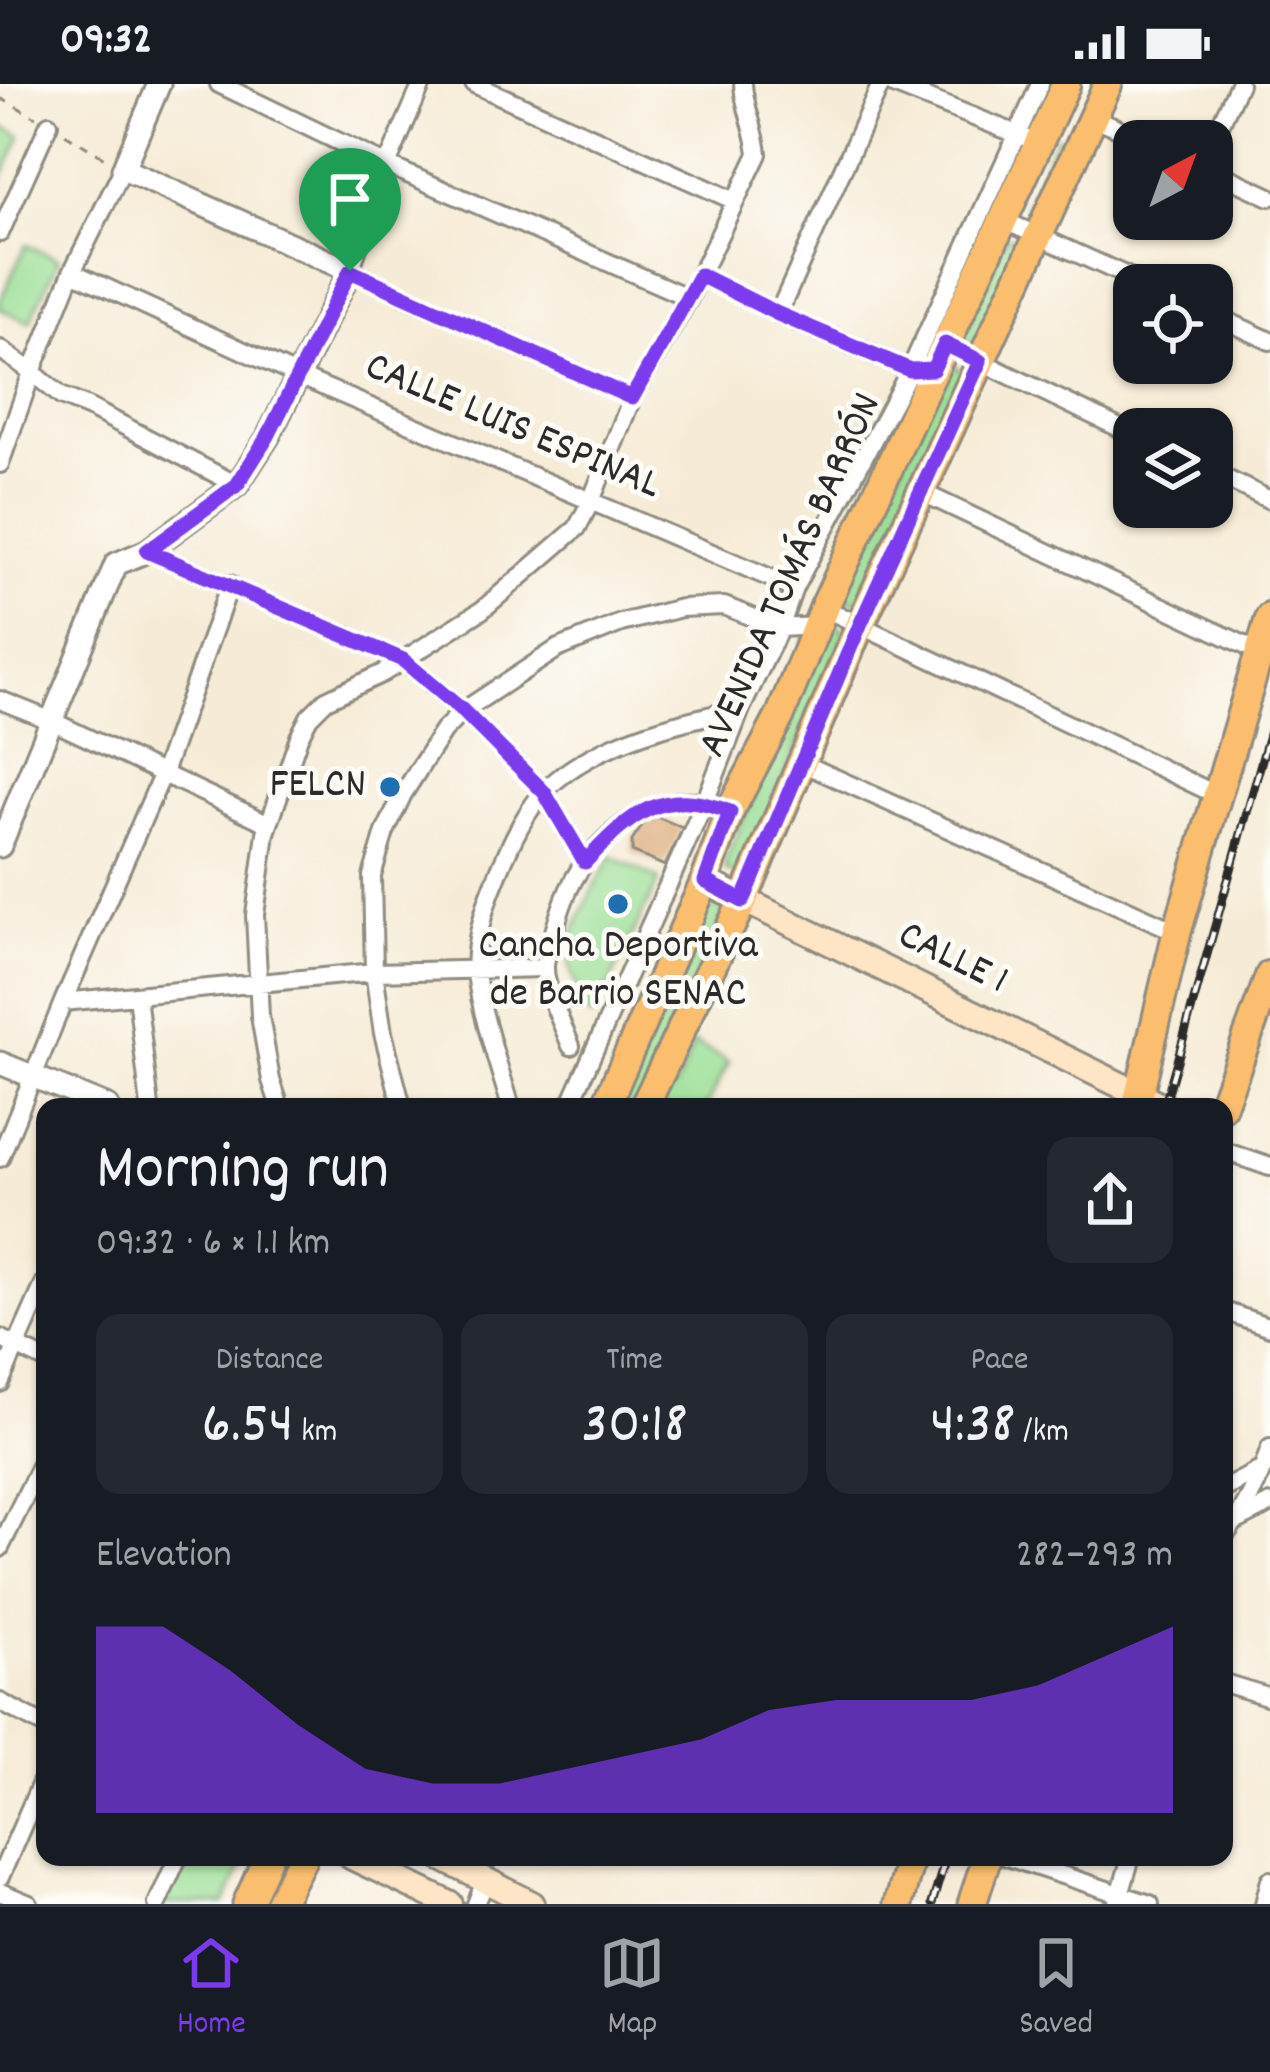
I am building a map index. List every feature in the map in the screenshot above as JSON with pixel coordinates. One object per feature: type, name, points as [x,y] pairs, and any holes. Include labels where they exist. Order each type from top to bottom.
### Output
[{"type":"main road","name":"AVENIDA TOMÁS BARRÓN","points":[[648,1098],[743,901],[860,625],[1108,84]]},
{"type":"main road","name":"AVENIDA TOMÁS BARRÓN","points":[[609,1098],[705,881],[718,807],[780,716],[929,361],[1003,220],[1028,138],[1054,91]]},
{"type":"main road","points":[[1054,91],[1093,116]]},
{"type":"main road","points":[[1148,1098],[1177,932],[1270,617]]},
{"type":"main road","name":"CALLE 1","points":[[705,881],[1137,1098]]},
{"type":"main road","points":[[1225,1098],[1270,975]]},
{"type":"main road","points":[[247,1904],[264,1866]]},
{"type":"main road","points":[[279,1904],[298,1866]]},
{"type":"main road","points":[[371,1866],[450,1904]]},
{"type":"main road","points":[[459,1866],[532,1904]]},
{"type":"main road","points":[[898,1904],[909,1866]]},
{"type":"main road","points":[[972,1904],[984,1866]]},
{"type":"street","points":[[0,464],[72,272],[159,84]]},
{"type":"street","points":[[219,84],[387,165],[689,298]]},
{"type":"street","points":[[0,846],[116,564],[147,551],[237,485],[268,436],[350,271],[422,84]]},
{"type":"street","points":[[474,84],[735,201]]},
{"type":"street","points":[[277,1098],[260,1016],[255,915],[268,824],[299,736],[326,700],[383,673],[482,610],[577,528],[632,398],[689,298],[758,154],[742,84]]},
{"type":"street","points":[[778,314],[881,84]]},
{"type":"street","points":[[573,1098],[718,807],[741,709],[794,587],[929,361],[1028,138],[890,84]]},
{"type":"street","points":[[1222,120],[1239,84]]},
{"type":"street","points":[[1093,116],[1113,125]]},
{"type":"street","points":[[0,233],[49,124]]},
{"type":"street","points":[[123,169],[632,398]]},
{"type":"street","points":[[1233,180],[1270,197]]},
{"type":"street","points":[[1003,220],[1113,269]]},
{"type":"street","name":"CALLE LUIS ESPINAL","points":[[72,272],[296,375],[794,587]]},
{"type":"street","points":[[700,275],[778,314],[929,361],[980,361],[1113,425]]},
{"type":"street","points":[[1233,324],[1270,341]]},
{"type":"street","points":[[0,349],[61,396],[237,485]]},
{"type":"street","points":[[1233,482],[1270,500]]},
{"type":"street","points":[[921,492],[1259,652]]},
{"type":"street","points":[[147,551],[403,660],[463,711],[544,792],[585,862]]},
{"type":"street","points":[[0,1158],[163,773],[230,584]]},
{"type":"street","points":[[400,1098],[374,972],[372,876],[385,832],[443,731],[463,711],[557,649],[621,623],[681,608],[724,606],[780,628],[820,617],[860,625],[1217,795]]},
{"type":"street","points":[[0,700],[268,824]]},
{"type":"street","points":[[509,1098],[476,970],[484,910],[503,859],[528,813],[544,792],[592,757],[668,724],[741,709]]},
{"type":"street","points":[[802,764],[1177,932]]},
{"type":"street","points":[[571,1046],[544,968],[572,883],[619,826],[658,805],[691,800],[718,807]]},
{"type":"street","points":[[63,1002],[374,972],[544,968]]},
{"type":"street","points":[[137,994],[149,1098]]},
{"type":"street","points":[[0,1063],[87,1098]]},
{"type":"street","points":[[1233,1154],[1270,1167]]},
{"type":"street","points":[[0,1383],[9,1342],[36,1297]]},
{"type":"street","points":[[1233,1314],[1270,1327]]},
{"type":"street","points":[[9,1342],[36,1356]]},
{"type":"street","points":[[1233,1520],[1267,1467],[1270,1448]]},
{"type":"street","points":[[1233,1484],[1267,1467]]},
{"type":"street","points":[[0,1548],[36,1474]]},
{"type":"street","points":[[1233,1525],[1270,1504]]},
{"type":"street","points":[[1233,1687],[1270,1697]]},
{"type":"street","points":[[0,1702],[36,1721]]},
{"type":"street","points":[[0,1876],[36,1794]]},
{"type":"street","points":[[157,1904],[174,1866]]},
{"type":"street","points":[[1031,1866],[1119,1899],[1150,1904]]},
{"type":"street","points":[[1119,1899],[1128,1866]]},
{"type":"street","points":[[476,1904],[486,1879]]},
{"type":"street","points":[[1264,1904],[1270,1880]]},
{"type":"street","points":[[0,1892],[28,1904]]},
{"type":"green space","points":[[0,125],[21,136],[0,183]]},
{"type":"green space","points":[[1057,136],[1071,148],[1043,207],[1028,210],[1023,206]]},
{"type":"green space","points":[[1014,236],[1024,248],[975,345],[968,343],[963,338],[1006,237]]},
{"type":"green space","points":[[26,245],[59,259],[30,322],[0,309]]},
{"type":"green space","points":[[954,364],[964,373],[861,601],[844,601],[841,593],[947,366]]},
{"type":"green space","points":[[832,626],[845,632],[741,878],[725,869],[726,858],[826,630]]},
{"type":"green space","points":[[611,856],[659,880],[594,1016],[589,1016],[572,975],[569,950]]},
{"type":"green space","points":[[714,904],[725,910],[643,1098],[617,1098],[704,910]]},
{"type":"green space","points":[[694,1043],[729,1062],[711,1098],[665,1098],[677,1084]]},
{"type":"green space","points":[[181,1866],[242,1866],[225,1904],[163,1904]]},
{"type":"building","points":[[650,814],[683,828],[665,866],[632,852],[632,841]]},
{"type":"railway","points":[[1167,1098],[1270,731]]},
{"type":"railway","points":[[932,1904],[943,1866]]},
{"type":"place","name":"FELCN","points":[[390,787]]},
{"type":"place","name":"Cancha Deportiva de Barrio SENAC","points":[[618,904]]},
{"type":"route","points":[[350,271],[632,398],[700,275],[910,370],[933,369],[945,344],[980,361],[860,625],[743,901],[705,881],[730,812],[691,800],[658,805],[619,826],[585,862],[544,792],[463,711],[403,660],[147,551],[237,485],[268,436],[350,271]]}]
